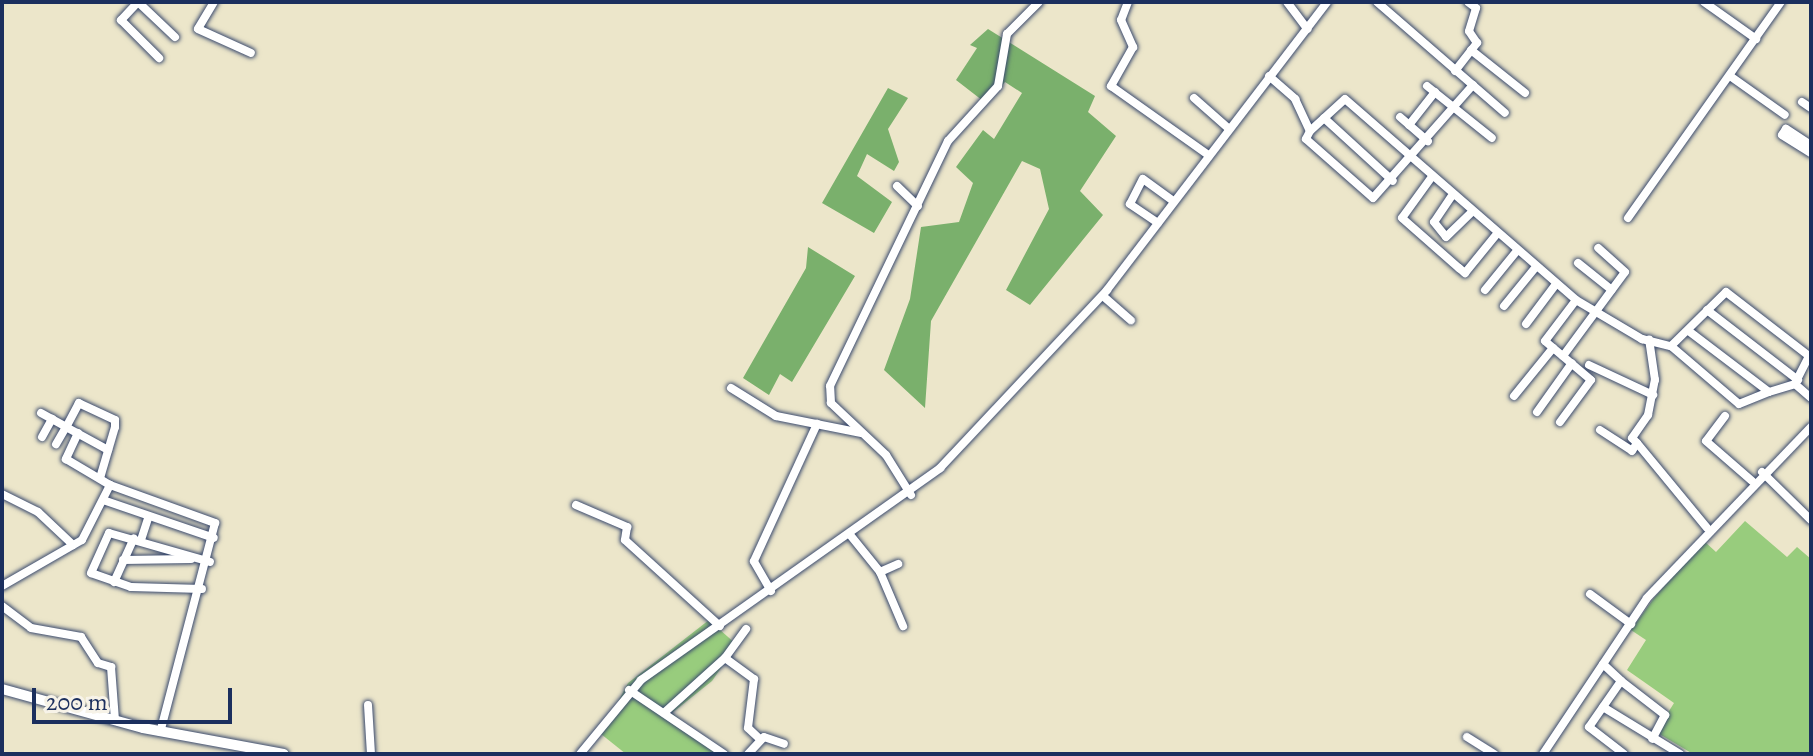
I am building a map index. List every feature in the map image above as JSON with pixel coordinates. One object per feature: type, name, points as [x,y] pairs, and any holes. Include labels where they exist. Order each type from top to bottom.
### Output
[{"type":"street","points":[[159,58],[121,20],[138,2],[175,37]]},
{"type":"street","points":[[214,2],[198,29],[251,53]]},
{"type":"street","points":[[911,495],[886,455],[831,403],[830,386],[948,141],[998,86],[1007,34],[1039,2]]},
{"type":"street","points":[[1128,2],[1121,20],[1133,47],[1111,86],[1207,154]]},
{"type":"street","points":[[1287,2],[1307,29]]},
{"type":"street","points":[[580,754],[629,690],[911,495],[1103,296],[1207,154],[1327,2]]},
{"type":"street","points":[[1377,2],[1505,113]]},
{"type":"street","points":[[1455,71],[1471,50],[1476,13],[1468,2]]},
{"type":"street","points":[[1704,2],[1756,39]]},
{"type":"street","points":[[1628,218],[1781,2]]},
{"type":"street","points":[[1471,50],[1525,93]]},
{"type":"street","points":[[1269,76],[1295,99],[1310,131]]},
{"type":"street","points":[[1730,76],[1785,115]]},
{"type":"street","points":[[1473,85],[1455,109],[1428,141],[1411,160],[1393,181],[1372,197],[1306,139],[1310,131],[1344,98],[1411,160],[1431,178],[1451,197],[1576,300],[1599,315],[1671,346],[1739,404],[1797,382],[1809,357],[1728,292],[1717,294],[1690,332],[1671,346]]},
{"type":"street","points":[[1409,125],[1431,89],[1492,138]]},
{"type":"street","points":[[1194,98],[1228,128]]},
{"type":"street","points":[[1802,102],[1811,108]]},
{"type":"street","points":[[1400,117],[1428,141]]},
{"type":"street","points":[[1324,118],[1393,181]]},
{"type":"street","points":[[1811,145],[1786,129],[1782,135],[1811,153]]},
{"type":"street","points":[[1431,178],[1402,218],[1459,268],[1465,273],[1496,235]]},
{"type":"street","points":[[1158,223],[1130,204],[1143,179],[1173,201]]},
{"type":"street","points":[[897,186],[918,206]]},
{"type":"street","points":[[1451,197],[1434,222],[1446,237],[1471,213]]},
{"type":"street","points":[[1563,356],[1599,315],[1625,271],[1598,248]]},
{"type":"street","points":[[1485,290],[1516,252]]},
{"type":"street","points":[[1578,263],[1612,290]]},
{"type":"street","points":[[1504,306],[1535,268]]},
{"type":"street","points":[[1526,324],[1556,284]]},
{"type":"street","points":[[1103,296],[1131,320]]},
{"type":"street","points":[[1560,422],[1590,383],[1545,341],[1576,300]]},
{"type":"street","points":[[1707,310],[1797,382],[1811,398]]},
{"type":"street","points":[[1690,332],[1769,392]]},
{"type":"street","points":[[1649,339],[1653,395],[1632,438],[1707,528]]},
{"type":"street","points":[[1514,396],[1553,348]]},
{"type":"street","points":[[1537,412],[1572,363]]},
{"type":"street","points":[[1589,365],[1622,387],[1653,395]]},
{"type":"street","points":[[731,388],[776,416],[861,433]]},
{"type":"street","points":[[56,444],[81,403],[112,417],[108,450],[100,478]]},
{"type":"street","points":[[41,413],[108,450]]},
{"type":"street","points":[[1725,416],[1706,441],[1752,481]]},
{"type":"street","points":[[42,437],[52,419]]},
{"type":"street","points":[[771,591],[754,561],[817,424]]},
{"type":"street","points":[[1543,754],[1631,624],[1707,528],[1811,427]]},
{"type":"street","points":[[1600,430],[1632,451],[1637,443]]},
{"type":"street","points":[[78,433],[66,459],[110,485],[208,517],[214,538],[162,732]]},
{"type":"street","points":[[1762,472],[1811,520]]},
{"type":"street","points":[[2,586],[73,545],[110,485]]},
{"type":"street","points":[[2,494],[38,512],[73,545]]},
{"type":"street","points":[[103,500],[214,538]]},
{"type":"street","points":[[576,505],[627,527],[625,540],[720,626]]},
{"type":"street","points":[[114,582],[149,516]]},
{"type":"street","points":[[202,589],[114,582],[91,574],[108,534],[138,539],[210,562]]},
{"type":"street","points":[[851,536],[880,572],[903,626]]},
{"type":"street","points":[[123,560],[198,558]]},
{"type":"street","points":[[880,572],[898,564]]},
{"type":"street","points":[[1590,594],[1631,624]]},
{"type":"street","points":[[2,606],[31,628],[81,637],[98,663],[111,667],[115,720]]},
{"type":"street","points":[[665,712],[725,658],[746,629]]},
{"type":"street","points":[[725,658],[753,676],[748,728],[760,739],[784,744]]},
{"type":"street","points":[[1603,664],[1665,715],[1652,739]]},
{"type":"street","points":[[1621,681],[1589,730],[1624,754]]},
{"type":"street","points":[[2,689],[162,732],[284,754]]},
{"type":"street","points":[[629,690],[724,754]]},
{"type":"street","points":[[368,705],[371,754]]},
{"type":"street","points":[[1603,707],[1680,754]]},
{"type":"street","points":[[1467,737],[1494,754]]},
{"type":"street","points":[[748,754],[760,739]]},
{"type":"green space","points":[[988,29],[1095,96],[1088,112],[1116,136],[1080,191],[1103,215],[1030,305],[1006,290],[1049,209],[1040,169],[1022,161],[931,321],[925,408],[884,370],[910,299],[921,227],[959,222],[973,183],[956,167],[983,130],[994,139],[1022,93],[1005,82],[987,104],[956,80],[977,48],[970,45]]},
{"type":"green space","points":[[888,88],[908,98],[888,129],[899,162],[894,171],[867,154],[857,176],[892,202],[874,233],[822,203]]},
{"type":"green space","points":[[808,247],[855,276],[792,382],[780,374],[769,395],[743,378],[806,268]]},
{"type":"green space","points":[[1745,521],[1787,557],[1797,547],[1811,559],[1811,754],[1693,754],[1656,732],[1674,703],[1627,670],[1646,640],[1631,630],[1654,598],[1704,541],[1716,552]]},
{"type":"green space","points":[[709,620],[737,645],[712,681],[672,713],[721,753],[626,754],[601,734],[628,683]]}]
